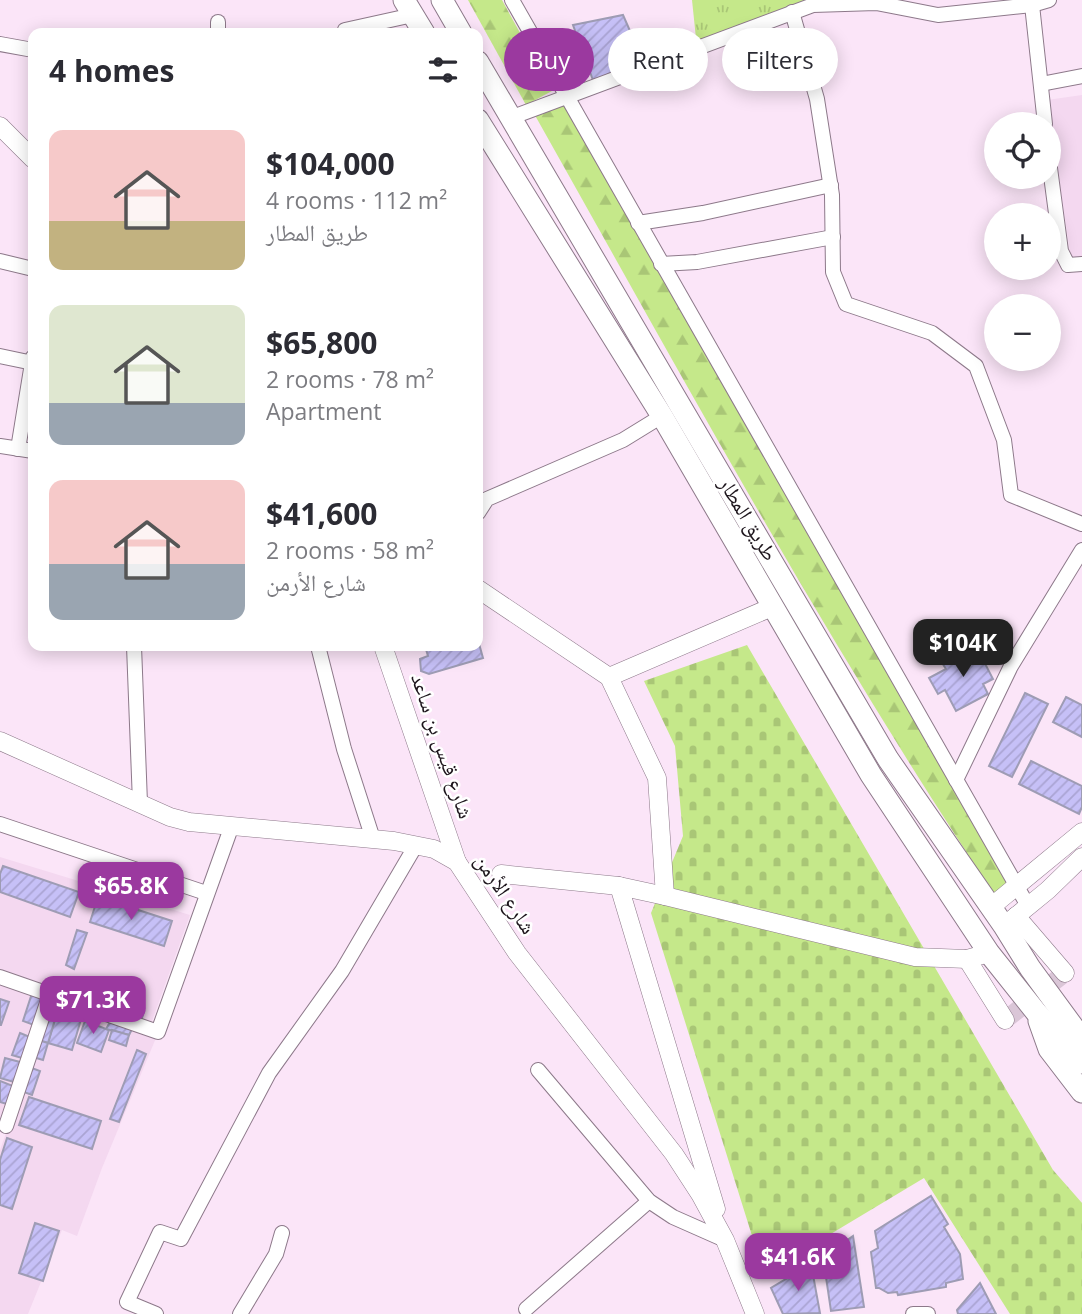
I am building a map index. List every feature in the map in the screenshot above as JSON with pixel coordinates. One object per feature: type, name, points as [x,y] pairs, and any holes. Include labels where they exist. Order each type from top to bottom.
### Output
[{"type":"highway","points":[[442,0],[458,28]]},
{"type":"highway","name":"طريق المطار","points":[[483,71],[888,759],[991,907],[1016,916],[1030,968]]},
{"type":"highway","name":"طريق المطار","points":[[483,128],[662,416],[871,775],[989,953],[1036,1012],[1082,1063]]},
{"type":"highway","points":[[1030,968],[1069,1000],[1082,1015]]},
{"type":"highway","points":[[1030,968],[1082,1039]]},
{"type":"highway","points":[[1036,1012],[1049,1049],[1082,1092]]},
{"type":"main road","points":[[0,126],[28,154]]},
{"type":"main road","points":[[483,592],[609,677],[657,778],[665,896]]},
{"type":"main road","points":[[609,677],[772,607]]},
{"type":"main road","name":"شارع قيس بن ساعد","points":[[385,651],[457,862]]},
{"type":"main road","name":"شارع الأرمن","points":[[0,741],[189,822],[416,845],[434,849],[457,862],[517,953],[674,1154],[725,1240],[755,1314]]},
{"type":"main road","points":[[991,907],[1082,832]]},
{"type":"main road","points":[[1065,973],[1016,916],[1082,857]]},
{"type":"main road","points":[[501,874],[619,886],[894,953],[933,959],[967,958],[989,953]]},
{"type":"main road","points":[[619,886],[725,1240]]},
{"type":"main road","points":[[967,958],[1005,1020]]},
{"type":"main road","points":[[674,1154],[688,1153],[696,1143]]},
{"type":"street","points":[[512,0],[1016,885],[1016,916]]},
{"type":"street","points":[[510,118],[792,12],[812,2],[876,3],[938,15],[1032,5],[1049,0]]},
{"type":"street","points":[[1032,5],[1044,112]]},
{"type":"street","points":[[792,12],[817,99],[831,185],[833,272],[846,304],[932,333],[976,366],[1004,440],[1011,495],[1082,524]]},
{"type":"street","points":[[355,28],[414,16]]},
{"type":"street","points":[[0,44],[28,49]]},
{"type":"street","points":[[1041,84],[1082,76]]},
{"type":"street","points":[[638,223],[704,213],[831,185]]},
{"type":"street","points":[[1053,189],[1061,251],[1068,264],[1082,264]]},
{"type":"street","points":[[662,264],[697,262],[833,237]]},
{"type":"street","points":[[0,261],[28,268]]},
{"type":"street","points":[[0,356],[28,362]]},
{"type":"street","points":[[18,449],[28,392]]},
{"type":"street","points":[[483,505],[487,499],[623,440],[662,416]]},
{"type":"street","points":[[0,446],[28,451]]},
{"type":"street","points":[[956,780],[1011,666],[1082,550]]},
{"type":"street","points":[[134,651],[140,803]]},
{"type":"street","points":[[319,651],[344,749],[373,839]]},
{"type":"street","points":[[0,824],[206,893]]},
{"type":"street","points":[[0,977],[158,1032],[231,828]]},
{"type":"street","points":[[156,1314],[127,1302],[160,1232],[181,1239],[269,1073],[342,971],[416,845]]},
{"type":"street","points":[[6,1126],[50,994]]},
{"type":"street","points":[[538,1070],[649,1201],[673,1217],[725,1240]]},
{"type":"street","points":[[526,1309],[649,1201]]},
{"type":"street","points":[[240,1314],[276,1254],[282,1233]]},
{"type":"street","points":[[913,1314],[928,1314]]},
{"type":"shaded area","points":[[1082,95],[1082,257],[1071,258],[1061,189],[1061,112],[1049,112],[1047,100]]},
{"type":"shaded area","points":[[0,857],[190,915],[151,1024],[0,972]]},
{"type":"shaded area","points":[[0,978],[45,994],[0,1127]]},
{"type":"shaded area","points":[[50,1000],[156,1038],[77,1236],[62,1230],[28,1314],[0,1314],[0,1150]]},
{"type":"green space","points":[[468,0],[502,0],[517,28],[504,28],[504,65]]},
{"type":"green space","points":[[692,0],[812,0],[745,28],[722,28],[722,38],[708,43],[708,28],[695,28]]},
{"type":"green space","points":[[518,91],[552,91],[526,105]]},
{"type":"green space","points":[[566,97],[1016,885],[998,900],[935,804],[815,609],[532,110]]},
{"type":"green space","points":[[747,645],[1053,1170],[1082,1203],[1082,1314],[1010,1314],[924,1178],[764,1274],[651,913],[683,836],[675,746],[644,681]]},
{"type":"building","points":[[623,15],[629,28],[608,28],[608,78],[594,83],[594,28],[574,28],[573,25]]},
{"type":"building","points":[[963,649],[967,656],[978,650],[993,679],[983,684],[988,694],[956,711],[945,690],[938,694],[929,678],[946,669],[941,661]]},
{"type":"building","points":[[426,651],[481,651],[483,658],[429,674],[421,671],[420,659],[428,656]]},
{"type":"building","points":[[1025,693],[1048,704],[1012,777],[989,766]]},
{"type":"building","points":[[1066,697],[1082,705],[1082,737],[1053,722]]},
{"type":"building","points":[[1031,761],[1082,786],[1082,807],[1079,814],[1019,784]]},
{"type":"building","points":[[3,866],[79,892],[70,917],[0,892]]},
{"type":"building","points":[[98,897],[172,921],[164,946],[90,922]]},
{"type":"building","points":[[77,930],[87,933],[74,969],[66,965]]},
{"type":"building","points":[[65,978],[75,982],[71,993],[60,989]]},
{"type":"building","points":[[84,985],[98,991],[94,999],[81,994]]},
{"type":"building","points":[[33,990],[45,994],[34,1025],[23,1021]]},
{"type":"building","points":[[0,999],[9,1002],[1,1025],[0,1025]]},
{"type":"building","points":[[132,1006],[144,1011],[142,1018],[129,1013]]},
{"type":"building","points":[[58,1009],[82,1016],[72,1050],[48,1043]]},
{"type":"building","points":[[46,1013],[56,1016],[48,1043],[38,1040]]},
{"type":"building","points":[[85,1021],[109,1030],[101,1052],[77,1043]]},
{"type":"building","points":[[110,1022],[132,1029],[129,1035],[106,1029]]},
{"type":"building","points":[[112,1030],[129,1035],[126,1046],[109,1040]]},
{"type":"building","points":[[20,1033],[30,1037],[22,1058],[12,1055]]},
{"type":"building","points":[[38,1040],[48,1043],[43,1060],[33,1057]]},
{"type":"building","points":[[137,1050],[146,1054],[119,1122],[110,1119]]},
{"type":"building","points":[[5,1058],[20,1062],[14,1082],[0,1078]]},
{"type":"building","points":[[29,1067],[40,1071],[32,1095],[21,1091]]},
{"type":"building","points":[[0,1081],[13,1086],[7,1104],[0,1102]]},
{"type":"building","points":[[29,1097],[101,1121],[92,1149],[19,1125]]},
{"type":"building","points":[[7,1138],[32,1147],[12,1209],[0,1205],[0,1160]]},
{"type":"building","points":[[931,1196],[948,1224],[944,1227],[960,1254],[963,1279],[946,1283],[946,1287],[898,1295],[897,1292],[888,1293],[876,1288],[871,1252],[878,1248],[875,1231]]},
{"type":"building","points":[[35,1223],[59,1231],[43,1281],[19,1273]]},
{"type":"building","points":[[853,1236],[864,1307],[831,1311],[823,1257]]},
{"type":"building","points":[[811,1264],[820,1313],[783,1314],[771,1288]]},
{"type":"building","points":[[980,1283],[996,1314],[958,1314],[957,1310]]},
{"type":"tunnel","points":[[1005,1020],[1065,973]]}]
